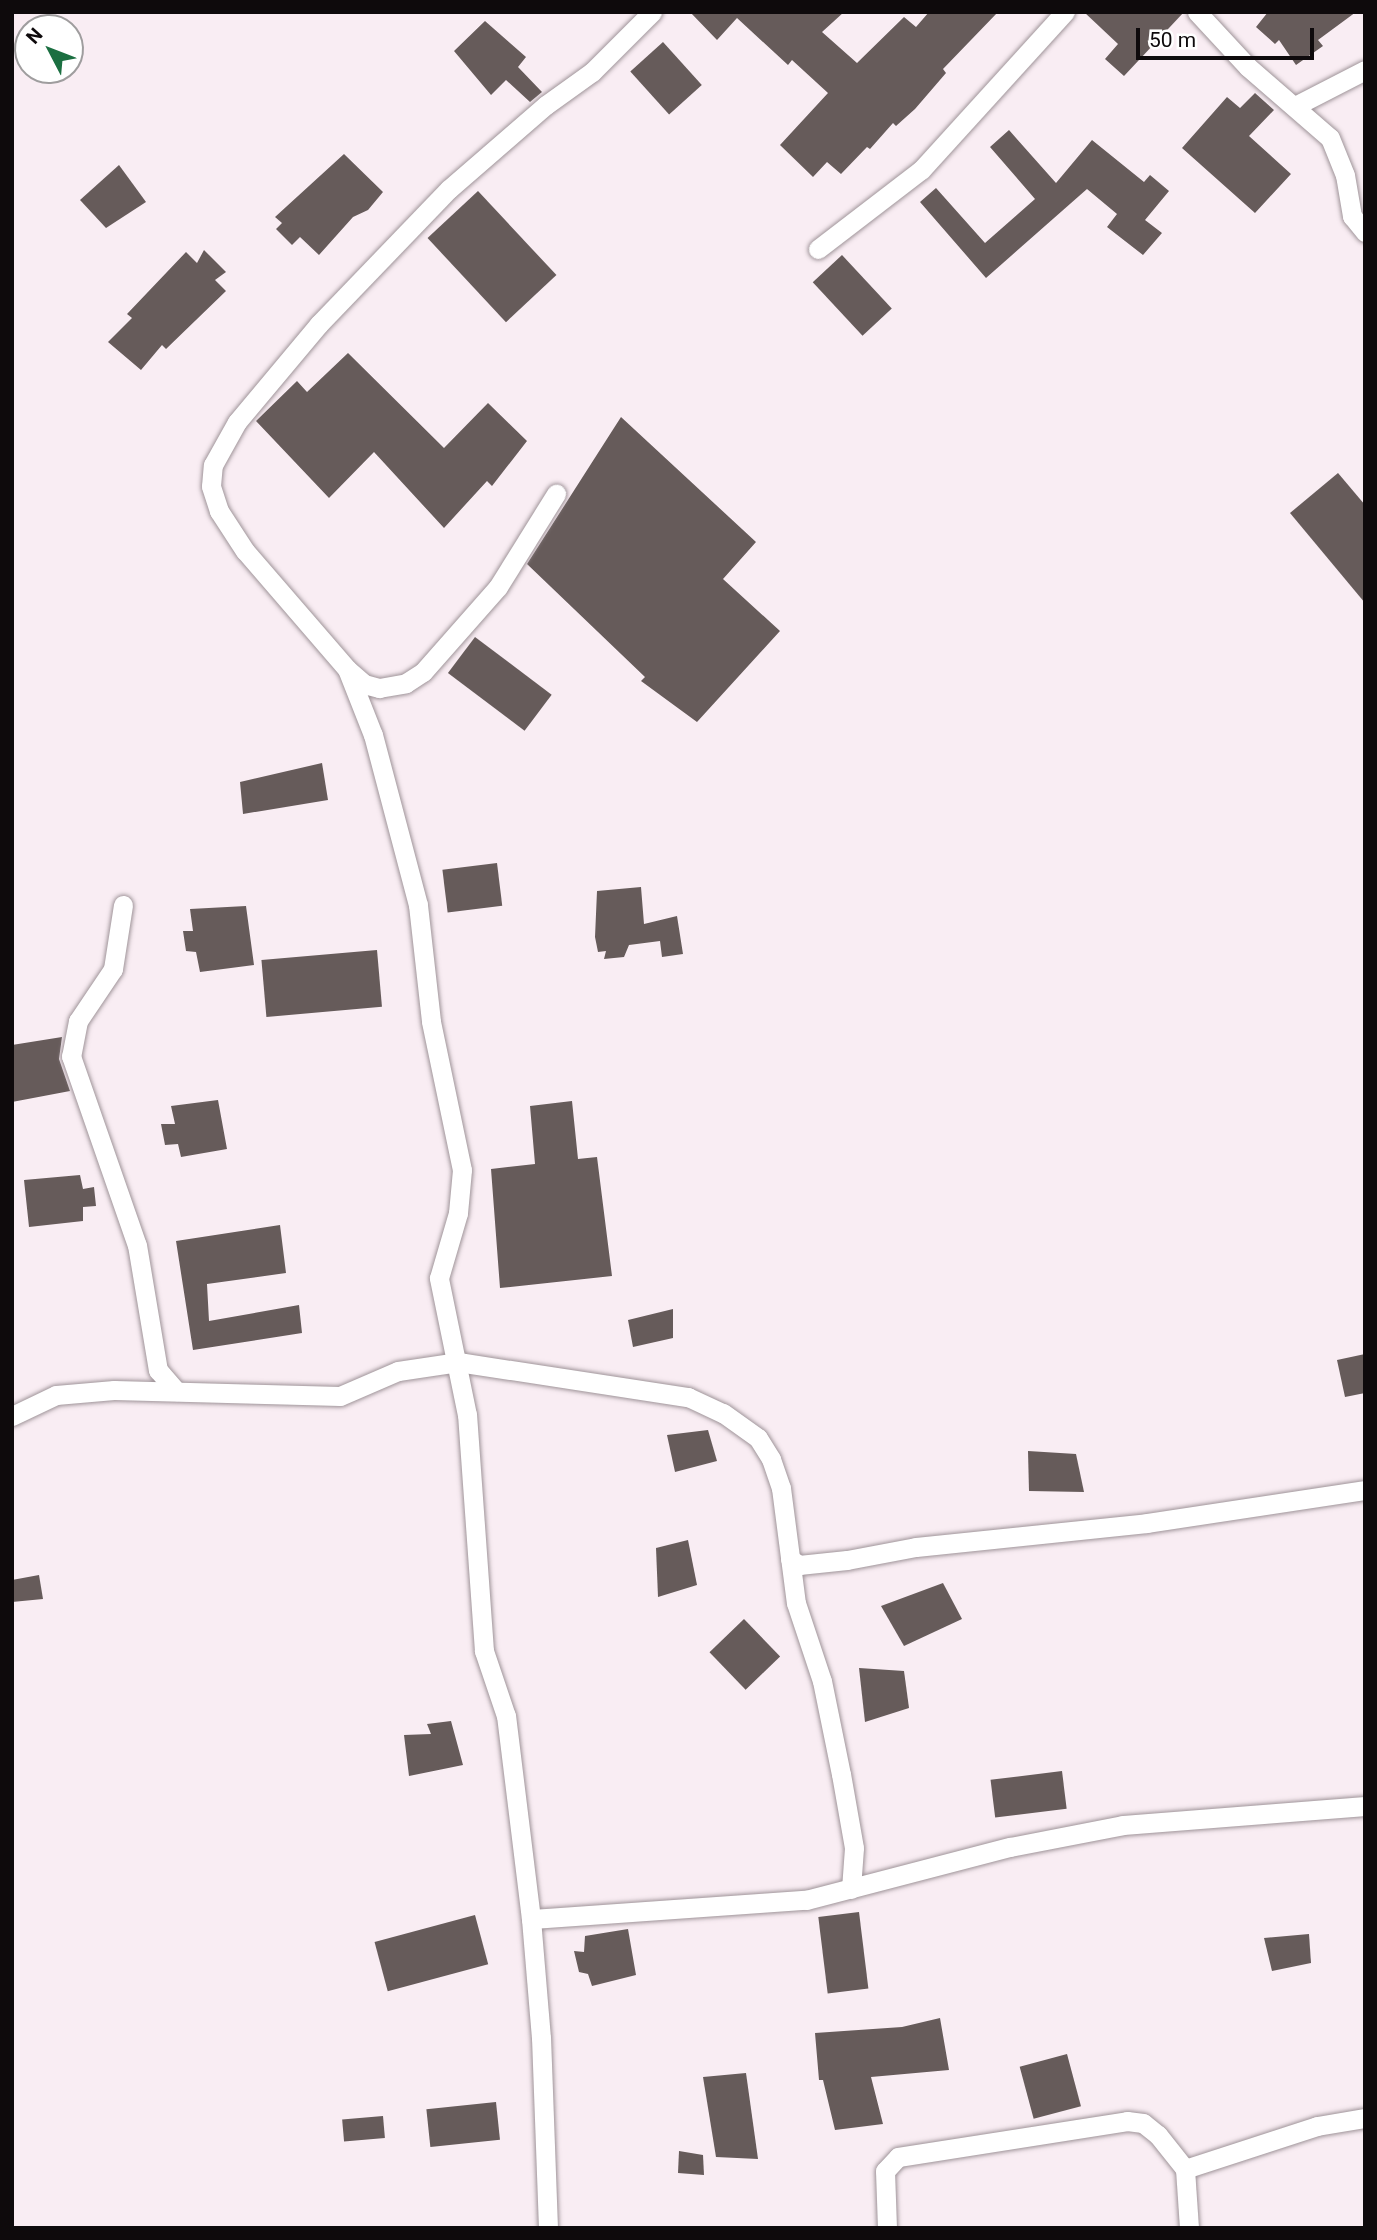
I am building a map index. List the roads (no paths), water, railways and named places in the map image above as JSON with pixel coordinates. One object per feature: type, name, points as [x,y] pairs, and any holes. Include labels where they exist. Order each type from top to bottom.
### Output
[{"type":"street","points":[[556,495],[498,587],[424,672],[406,683],[379,688],[364,684],[347,669],[245,551],[219,511],[211,486],[221,446],[319,324],[449,189],[546,105],[592,72],[652,12]]},
{"type":"street","points":[[818,249],[920,170],[1065,12]]},
{"type":"street","points":[[1197,12],[1248,67],[1297,106],[1337,148],[1347,202],[1365,232]]},
{"type":"street","points":[[1297,106],[1365,70]]},
{"type":"street","points":[[347,669],[373,736],[418,905],[431,1021],[462,1170],[458,1213],[439,1278],[467,1415],[484,1651],[506,1716],[531,1919],[541,2038],[548,2228]]},
{"type":"street","points":[[124,905],[113,969],[78,1021],[71,1056],[137,1245],[158,1370],[176,1391]]},
{"type":"street","points":[[12,1416],[56,1395],[176,1391],[340,1396],[398,1371],[458,1362],[688,1397],[723,1413],[758,1438],[771,1458],[781,1488],[796,1603],[822,1681],[854,1848],[851,1889]]},
{"type":"street","points":[[790,1559],[799,1565],[847,1560],[916,1547],[1147,1523],[1365,1490]]},
{"type":"street","points":[[531,1919],[557,1914],[771,1904],[851,1889],[1010,1847],[1123,1825],[1365,1806]]},
{"type":"street","points":[[1185,2169],[1317,2126],[1365,2118]]},
{"type":"street","points":[[887,2228],[885,2171],[898,2157],[1127,2121],[1143,2123],[1158,2135],[1185,2169],[1189,2228]]}]
